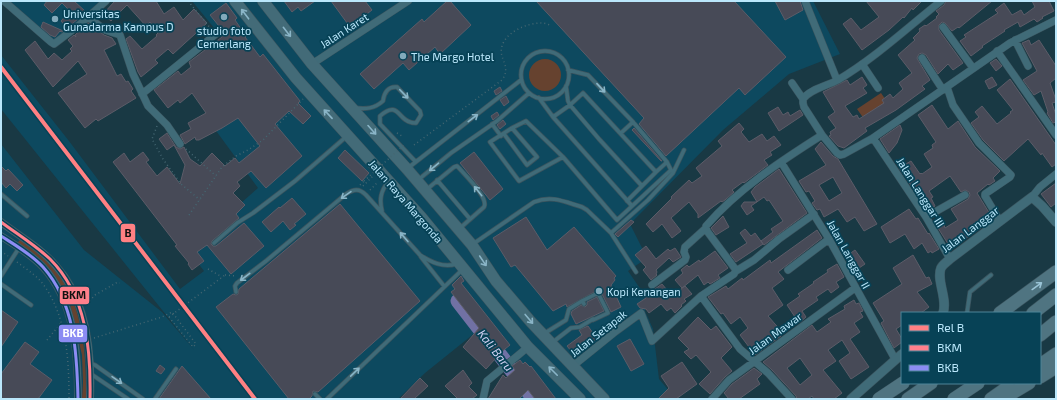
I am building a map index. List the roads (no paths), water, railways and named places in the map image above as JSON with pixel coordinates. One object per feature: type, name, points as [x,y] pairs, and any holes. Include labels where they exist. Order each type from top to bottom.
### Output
[{"type":"highway","points":[[1001,312],[1056,272]]},
{"type":"highway","points":[[1034,312],[1056,295]]},
{"type":"highway","points":[[1041,334],[1056,322]]},
{"type":"highway","points":[[1041,339],[1056,329]]},
{"type":"highway","points":[[1041,364],[1056,354]]},
{"type":"highway","points":[[1041,376],[1056,367]]},
{"type":"highway","points":[[879,399],[902,384]]},
{"type":"highway","points":[[908,399],[930,384]]},
{"type":"highway","points":[[954,399],[976,384]]},
{"type":"highway","points":[[991,399],[1013,384]]},
{"type":"highway","points":[[1002,399],[1027,384]]},
{"type":"main road","name":"Jalan Raya Margonda","points":[[235,1],[309,94],[348,135],[384,181],[462,265],[528,347],[580,399]]},
{"type":"main road","name":"Jalan Raya Margonda","points":[[263,1],[312,64],[404,166],[472,245],[499,284],[551,344],[604,399]]},
{"type":"main road","points":[[486,296],[499,284]]},
{"type":"street","points":[[4,1],[54,44],[106,1]]},
{"type":"street","name":"Jalan Karet","points":[[312,64],[408,1]]},
{"type":"street","points":[[805,1],[838,80]]},
{"type":"street","points":[[803,99],[810,93],[838,80],[862,64],[941,1]]},
{"type":"street","points":[[88,17],[105,30],[120,36],[148,106],[167,125],[180,144]]},
{"type":"street","points":[[792,83],[803,99],[804,107],[822,135],[840,155],[873,138],[945,89],[997,51],[1015,40],[1056,20]]},
{"type":"street","points":[[943,27],[973,68]]},
{"type":"street","points":[[142,94],[216,34]]},
{"type":"street","points":[[1015,40],[1028,66]]},
{"type":"street","points":[[997,51],[1056,135]]},
{"type":"street","points":[[922,58],[945,89],[953,105],[979,143],[1010,175],[1010,177],[985,194],[1000,221]]},
{"type":"street","points":[[862,64],[878,88]]},
{"type":"street","points":[[652,285],[684,261],[686,257],[684,252],[685,247],[706,228],[708,224],[727,205],[781,162],[822,135]]},
{"type":"street","name":"Jalan Langgar III","points":[[873,138],[926,217],[950,259]]},
{"type":"street","name":"Jalan Langgar II","points":[[781,162],[829,239],[855,288],[899,356]]},
{"type":"street","points":[[1056,174],[1040,187],[1032,197],[1056,222]]},
{"type":"street","points":[[926,217],[965,196]]},
{"type":"street","name":"Jalan Langgar","points":[[943,312],[945,301],[940,272],[942,268],[950,259],[1032,197]]},
{"type":"street","points":[[792,399],[768,373],[740,348],[701,296],[754,260],[779,239],[814,214]]},
{"type":"street","points":[[1,222],[47,257],[61,271],[72,289],[80,310],[85,332],[90,374],[90,399]]},
{"type":"street","points":[[706,228],[736,271]]},
{"type":"street","points":[[11,243],[17,234]]},
{"type":"street","points":[[1,236],[42,266],[62,296],[76,343],[78,399]]},
{"type":"street","points":[[788,270],[829,239]]},
{"type":"street","name":"Jalan Mawar","points":[[712,399],[729,380],[855,288]]},
{"type":"street","name":"Jalan Setapak","points":[[573,366],[641,313],[652,341],[701,296]]},
{"type":"street","points":[[483,399],[487,381],[508,362],[528,347]]},
{"type":"street","points":[[851,399],[899,356]]},
{"type":"lane","points":[[566,86],[561,92],[547,99],[539,98],[529,93],[521,80],[521,71],[524,63],[529,57],[544,51],[552,52],[560,56],[565,62],[568,70],[566,86],[570,105],[642,186]]},
{"type":"lane","points":[[563,157],[519,181],[490,142],[526,121],[563,157],[617,220],[671,170],[667,162],[633,122],[588,75],[568,70]]},
{"type":"lane","points":[[404,166],[415,161],[521,80]]},
{"type":"lane","points":[[352,108],[365,109],[376,106],[383,101],[383,95],[388,90],[392,87],[397,87],[420,110],[421,115],[416,123],[409,122],[398,112],[392,110],[385,112],[380,116],[380,124],[415,161]]},
{"type":"lane","points":[[417,181],[451,153],[492,124],[529,93]]},
{"type":"lane","points":[[553,117],[570,105],[583,93],[656,172]]},
{"type":"lane","points":[[539,98],[553,117],[632,206]]},
{"type":"lane","points":[[621,133],[633,122]]},
{"type":"lane","points":[[492,124],[527,165],[537,157],[512,128]]},
{"type":"lane","points":[[214,243],[348,135]]},
{"type":"lane","points":[[611,233],[648,200],[673,173],[684,150]]},
{"type":"lane","points":[[404,166],[410,155]]},
{"type":"lane","points":[[627,201],[667,162]]},
{"type":"lane","points":[[425,190],[454,167],[457,166],[459,168],[483,197],[485,204],[484,208],[459,230]]},
{"type":"lane","points":[[437,180],[470,220]]},
{"type":"lane","points":[[382,212],[380,204],[384,181]]},
{"type":"lane","points":[[236,292],[235,286],[237,283],[266,261],[346,194],[355,189],[366,195],[382,212],[444,286]]},
{"type":"lane","points":[[1,194],[27,216]]},
{"type":"lane","points":[[472,245],[534,202],[550,198],[582,207],[587,210],[611,233],[636,272]]},
{"type":"lane","points":[[1,276],[19,248]]},
{"type":"lane","points":[[420,256],[429,261],[445,266],[462,265]]},
{"type":"lane","points":[[327,399],[444,286],[462,265]]},
{"type":"lane","points":[[967,312],[970,292],[991,274]]},
{"type":"lane","points":[[1,284],[30,305]]},
{"type":"lane","points":[[543,335],[566,320],[569,309],[598,293],[608,313],[593,319],[580,327],[571,328],[551,344]]},
{"type":"lane","points":[[89,363],[95,365],[143,399]]},
{"type":"lane","points":[[155,399],[176,369]]},
{"type":"lane","points":[[90,374],[128,399]]},
{"type":"lane","points":[[315,394],[320,399]]},
{"type":"waterway","name":"Kali Baru","points":[[458,301],[534,399]]},
{"type":"rail line","name":"B","points":[[1,67],[255,399]]},
{"type":"place","name":"studio foto Cemerlang","points":[[224,17]]},
{"type":"place","name":"Universitas Gunadarma Kampus D","points":[[55,19]]},
{"type":"place","name":"The Margo Hotel","points":[[403,56]]},
{"type":"place","name":"Kopi Kenangan","points":[[599,291]]}]
